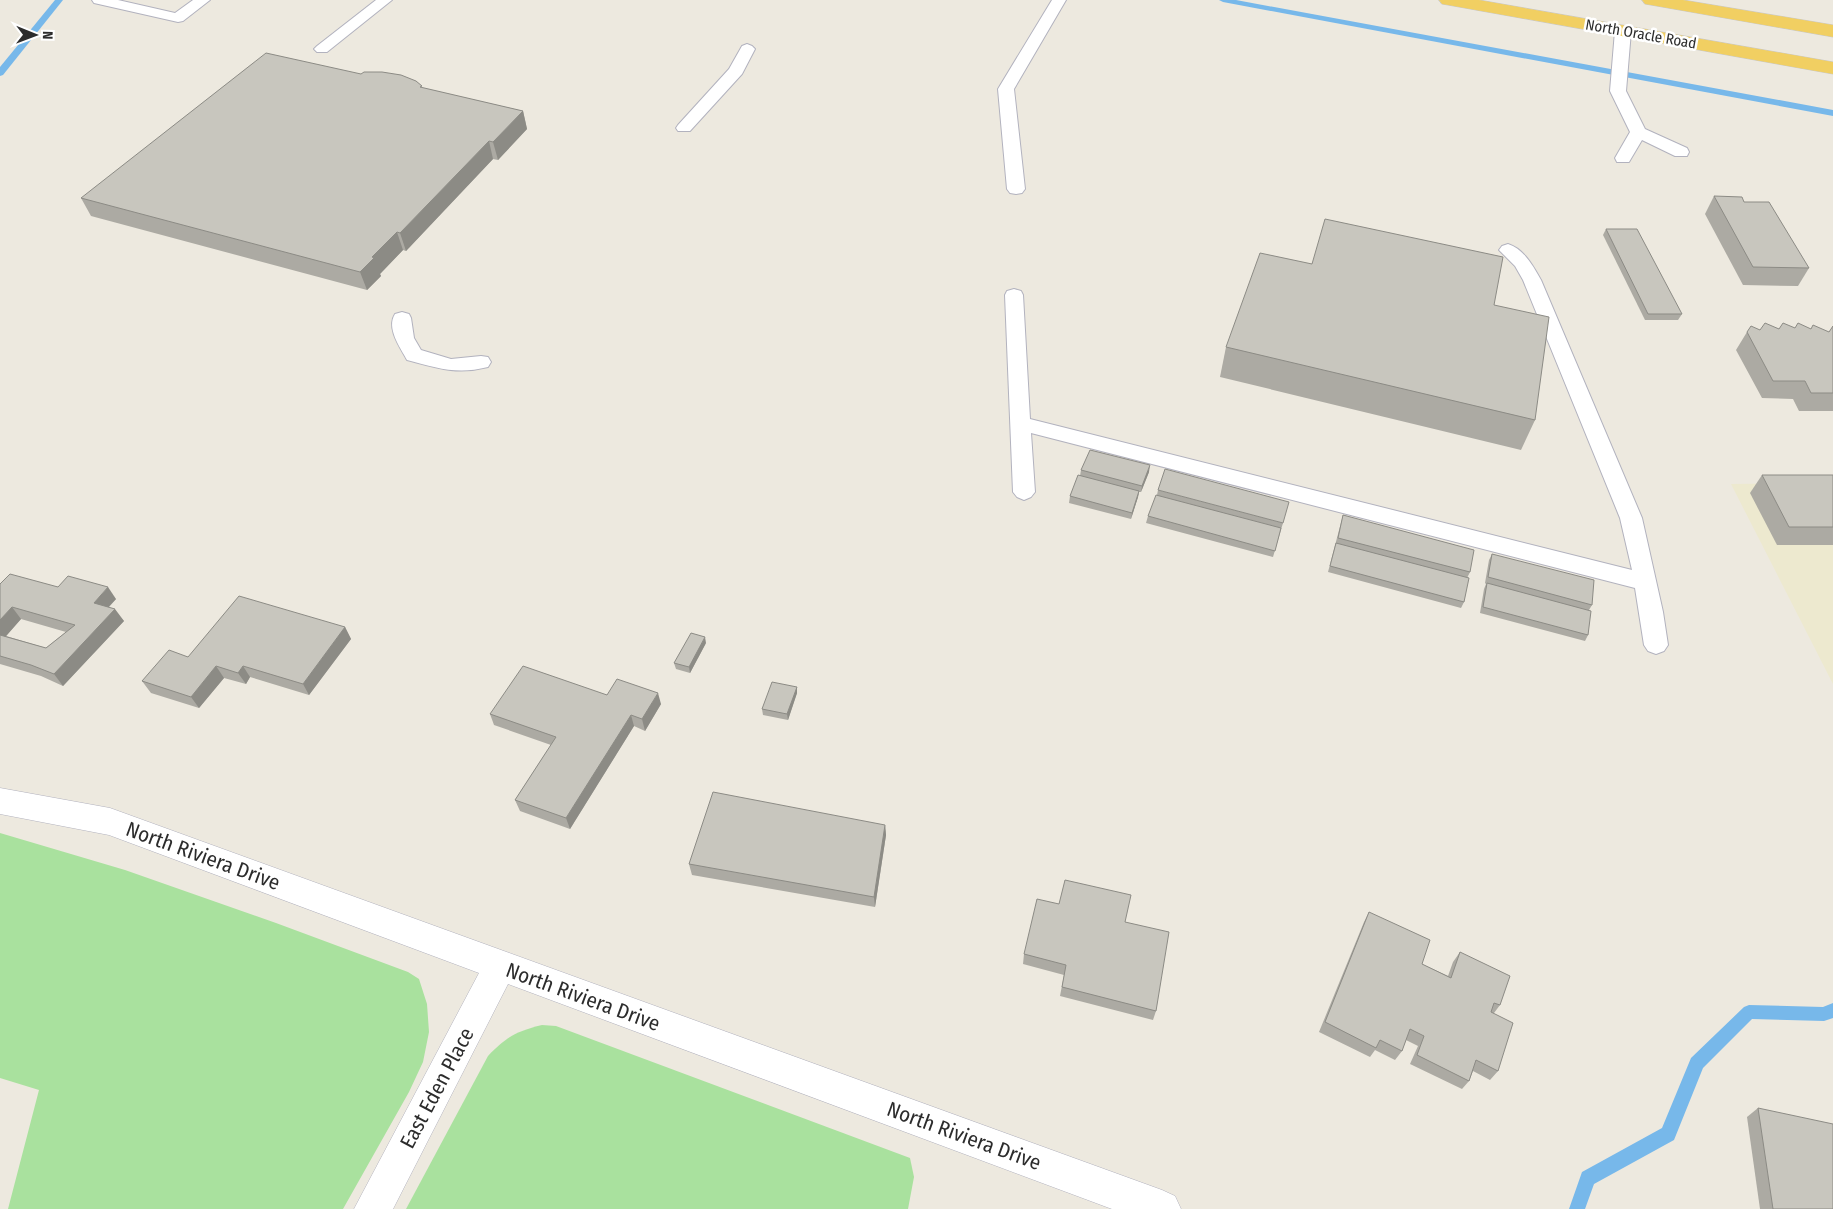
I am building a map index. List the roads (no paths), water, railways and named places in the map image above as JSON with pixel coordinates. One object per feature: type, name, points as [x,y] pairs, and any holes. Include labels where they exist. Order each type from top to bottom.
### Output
[{"type":"highway","name":"North Oracle Road","points":[[1448,0],[1833,68]]},
{"type":"highway","name":"North Oracle Road","points":[[1651,0],[1833,32]]},
{"type":"street","name":"North Riviera Drive","points":[[0,800],[110,822],[1162,1209]]},
{"type":"street","name":"East Eden Place","points":[[373,1209],[500,966]]},
{"type":"lane","points":[[99,0],[178,18],[204,0]]},
{"type":"lane","points":[[322,49],[385,0]]},
{"type":"lane","points":[[1016,189],[1006,89],[1059,0]]},
{"type":"lane","points":[[1623,30],[1618,91],[1638,132],[1681,152]]},
{"type":"lane","points":[[684,128],[736,70],[747,49]]},
{"type":"lane","points":[[1623,158],[1638,132]]},
{"type":"lane","points":[[1508,250],[1522,263],[1553,327],[1631,518],[1652,612],[1656,645]]},
{"type":"lane","points":[[1014,295],[1024,492]]},
{"type":"lane","points":[[402,318],[404,338],[414,355],[451,365],[481,362]]},
{"type":"lane","points":[[1022,424],[1646,582]]},
{"type":"waterway","points":[[0,73],[59,0]]},
{"type":"waterway","points":[[1223,0],[1833,113]]},
{"type":"waterway","points":[[1577,1209],[1588,1178],[1668,1134],[1697,1063],[1749,1012],[1824,1014],[1833,1010]]}]
